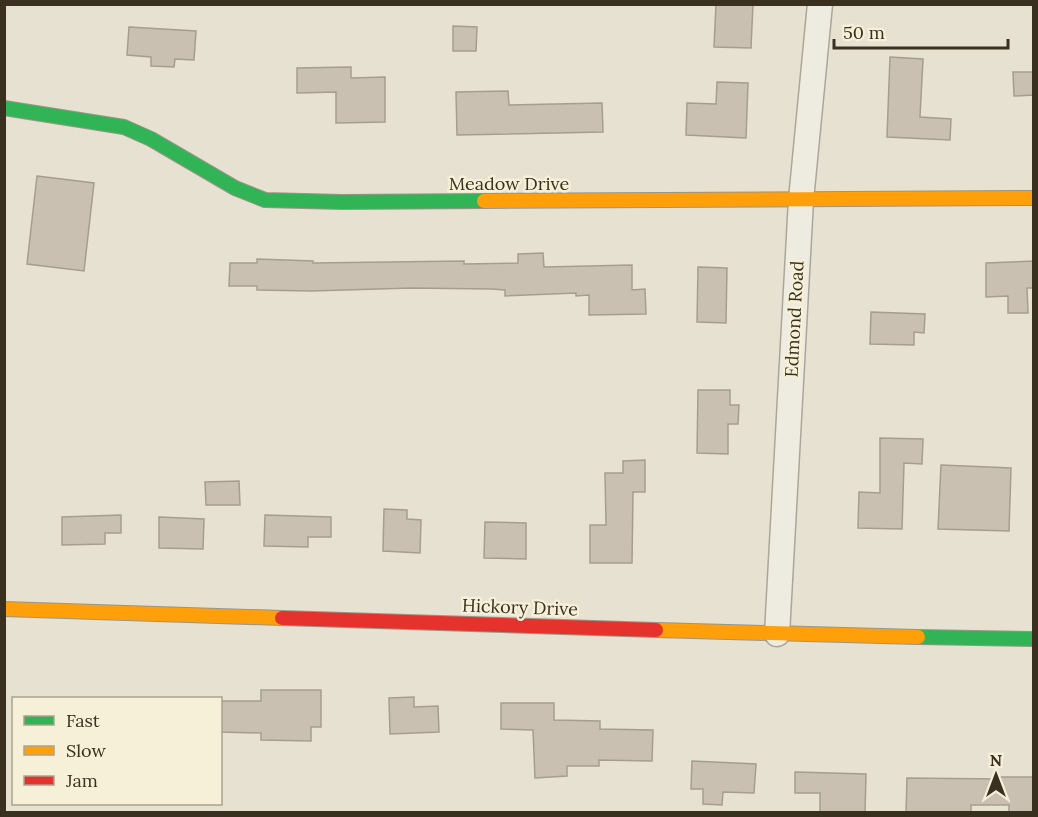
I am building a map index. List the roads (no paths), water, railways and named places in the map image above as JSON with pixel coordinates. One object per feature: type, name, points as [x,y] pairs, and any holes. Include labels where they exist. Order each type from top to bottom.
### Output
[{"type":"street","name":"Edmond Road","points":[[777,634],[801,200],[820,4]]},
{"type":"street","name":"Meadow Drive","points":[[4,108],[124,127],[151,139],[235,188],[265,200],[342,202],[1034,198]]},
{"type":"street","name":"Hickory Drive","points":[[4,609],[777,634],[1034,639]]}]
